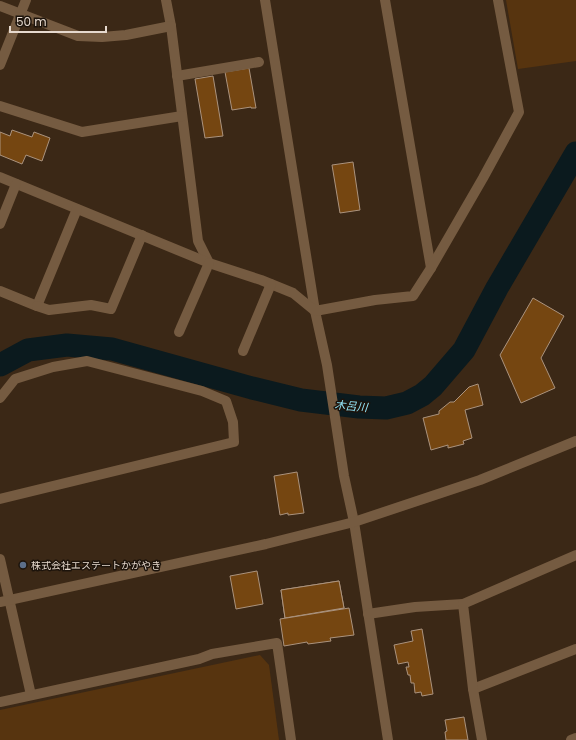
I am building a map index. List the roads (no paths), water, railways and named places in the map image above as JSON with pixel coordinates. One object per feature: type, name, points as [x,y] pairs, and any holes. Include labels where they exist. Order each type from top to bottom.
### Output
[{"type":"street","points":[[0,65],[26,0]]},
{"type":"street","points":[[166,0],[171,26],[198,241],[209,263]]},
{"type":"street","points":[[265,0],[315,311],[327,366],[336,431],[354,522],[388,740]]},
{"type":"street","points":[[385,0],[431,268]]},
{"type":"street","points":[[0,177],[209,263],[293,293],[315,311],[374,300],[413,296],[483,178],[519,112],[498,0]]},
{"type":"street","points":[[0,6],[78,36],[102,37],[126,35],[171,26]]},
{"type":"street","points":[[177,76],[258,62]]},
{"type":"street","points":[[0,106],[82,132],[182,116]]},
{"type":"street","points":[[0,224],[16,184]]},
{"type":"street","points":[[37,306],[77,209]]},
{"type":"street","points":[[0,291],[49,310],[91,304],[111,309],[142,235]]},
{"type":"street","points":[[179,332],[209,263]]},
{"type":"street","points":[[243,350],[271,284]]},
{"type":"street","points":[[0,398],[15,379],[53,367],[87,361],[202,391],[226,401],[233,422],[234,442],[0,498]]},
{"type":"street","points":[[5,601],[258,546],[354,522],[480,480],[576,441]]},
{"type":"street","points":[[368,614],[415,606],[463,604],[576,555]]},
{"type":"street","points":[[0,559],[5,601],[31,695]]},
{"type":"street","points":[[463,604],[473,689],[482,740]]},
{"type":"street","points":[[0,702],[198,659],[212,654],[277,643],[291,740]]},
{"type":"street","points":[[473,689],[576,649]]},
{"type":"street","points":[[571,740],[576,738]]},
{"type":"waterway","name":"木呂川","points":[[0,365],[28,350],[67,345],[112,349],[301,400],[359,407],[386,408],[407,403],[422,395],[433,386],[464,350],[497,288],[576,153]]},
{"type":"place","name":"株式会社エステートかがやき","points":[[23,565]]}]
